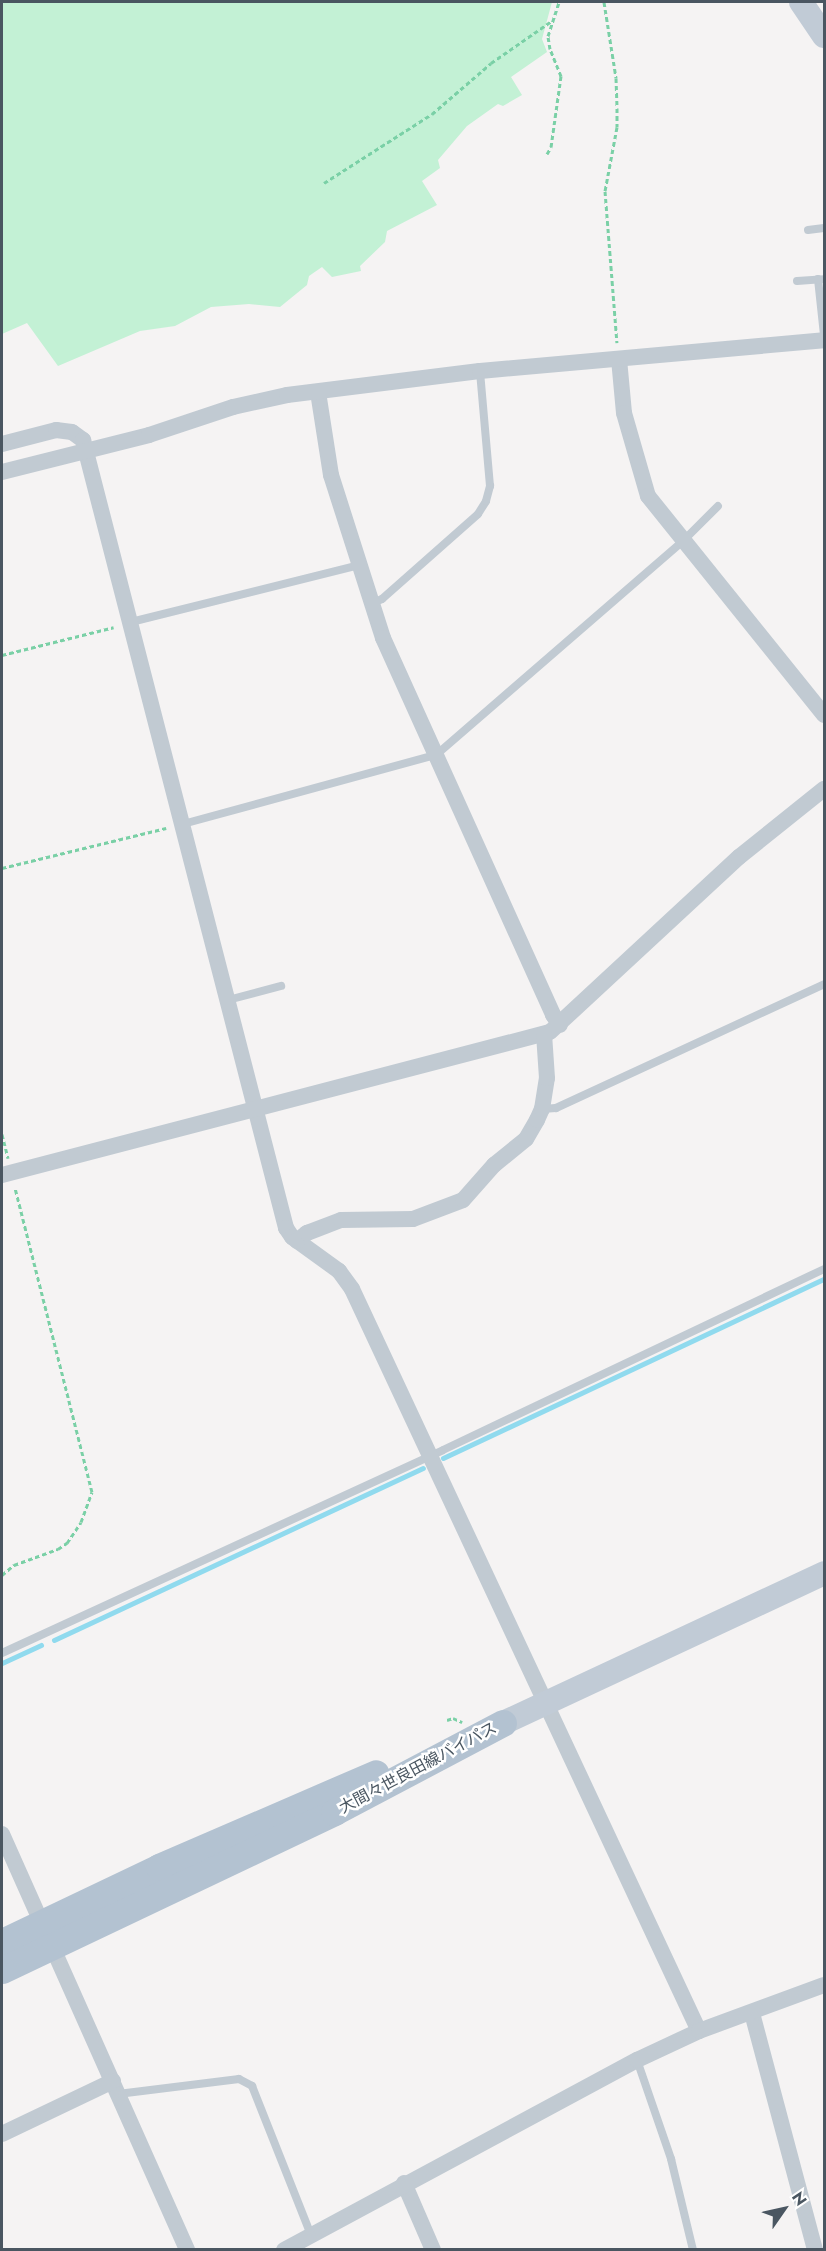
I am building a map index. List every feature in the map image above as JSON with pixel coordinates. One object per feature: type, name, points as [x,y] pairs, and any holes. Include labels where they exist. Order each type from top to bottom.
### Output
[{"type":"main road","name":"大間々世良田線バイパス","points":[[2,1970],[48,1935],[334,1812],[503,1723]]},
{"type":"main road","name":"大間々世良田線バイパス","points":[[2,1942],[48,1935]]},
{"type":"street","points":[[801,2],[825,36]]},
{"type":"street","points":[[2,472],[85,449],[149,435],[256,401],[480,371],[825,340]]},
{"type":"street","points":[[619,359],[622,405],[644,489],[825,715]]},
{"type":"street","points":[[318,392],[331,475],[383,638],[553,1014],[560,1024]]},
{"type":"street","points":[[2,444],[63,430],[79,435],[85,449],[183,824],[286,1228],[297,1241],[339,1271],[348,1283],[699,2031]]},
{"type":"street","points":[[6,1174],[544,1035],[560,1024],[739,857],[825,789]]},
{"type":"street","points":[[297,1241],[307,1233],[341,1220],[413,1219],[458,1204],[494,1165],[526,1139],[542,1109],[547,1078],[544,1035]]},
{"type":"street","points":[[503,1723],[825,1573]]},
{"type":"street","points":[[2,1834],[187,2250]]},
{"type":"street","points":[[284,2250],[404,2183],[637,2060],[699,2031],[825,1985]]},
{"type":"street","points":[[752,2013],[815,2250]]},
{"type":"street","points":[[2,2134],[116,2087]]},
{"type":"street","points":[[404,2183],[433,2250]]},
{"type":"lane","points":[[808,230],[825,228]]},
{"type":"lane","points":[[796,281],[821,279],[825,335]]},
{"type":"lane","points":[[373,603],[382,599],[478,514],[486,501],[490,486],[480,371]]},
{"type":"lane","points":[[183,824],[436,755],[684,540],[718,506]]},
{"type":"lane","points":[[130,622],[360,565]]},
{"type":"lane","points":[[542,1109],[555,1108],[825,984]]},
{"type":"lane","points":[[228,1000],[281,986]]},
{"type":"lane","points":[[2,1653],[429,1456],[825,1269]]},
{"type":"lane","points":[[637,2060],[671,2159],[693,2250]]},
{"type":"lane","points":[[116,2087],[239,2079],[252,2086],[311,2235]]},
{"type":"path","points":[[547,154],[551,147],[561,76],[550,49],[548,36],[559,2]]},
{"type":"path","points":[[604,2],[616,78],[617,127],[605,191],[619,359]]},
{"type":"path","points":[[324,183],[432,114],[491,63],[553,20]]},
{"type":"path","points":[[2,655],[130,622]]},
{"type":"path","points":[[2,868],[183,824]]},
{"type":"path","points":[[2,1134],[6,1174],[92,1492],[81,1522],[67,1543],[58,1549],[14,1565],[2,1575]]},
{"type":"green space","points":[[2,2],[552,2],[542,39],[547,52],[511,77],[522,95],[503,106],[498,104],[467,126],[438,160],[440,168],[422,181],[437,205],[387,231],[385,242],[360,266],[361,271],[332,277],[322,267],[309,276],[307,285],[280,307],[249,304],[211,307],[175,326],[140,331],[58,366],[27,323],[2,334]]},
{"type":"waterway","points":[[443,1458],[824,1279]]},
{"type":"waterway","points":[[54,1640],[423,1468]]},
{"type":"waterway","points":[[2,1663],[41,1645]]}]
